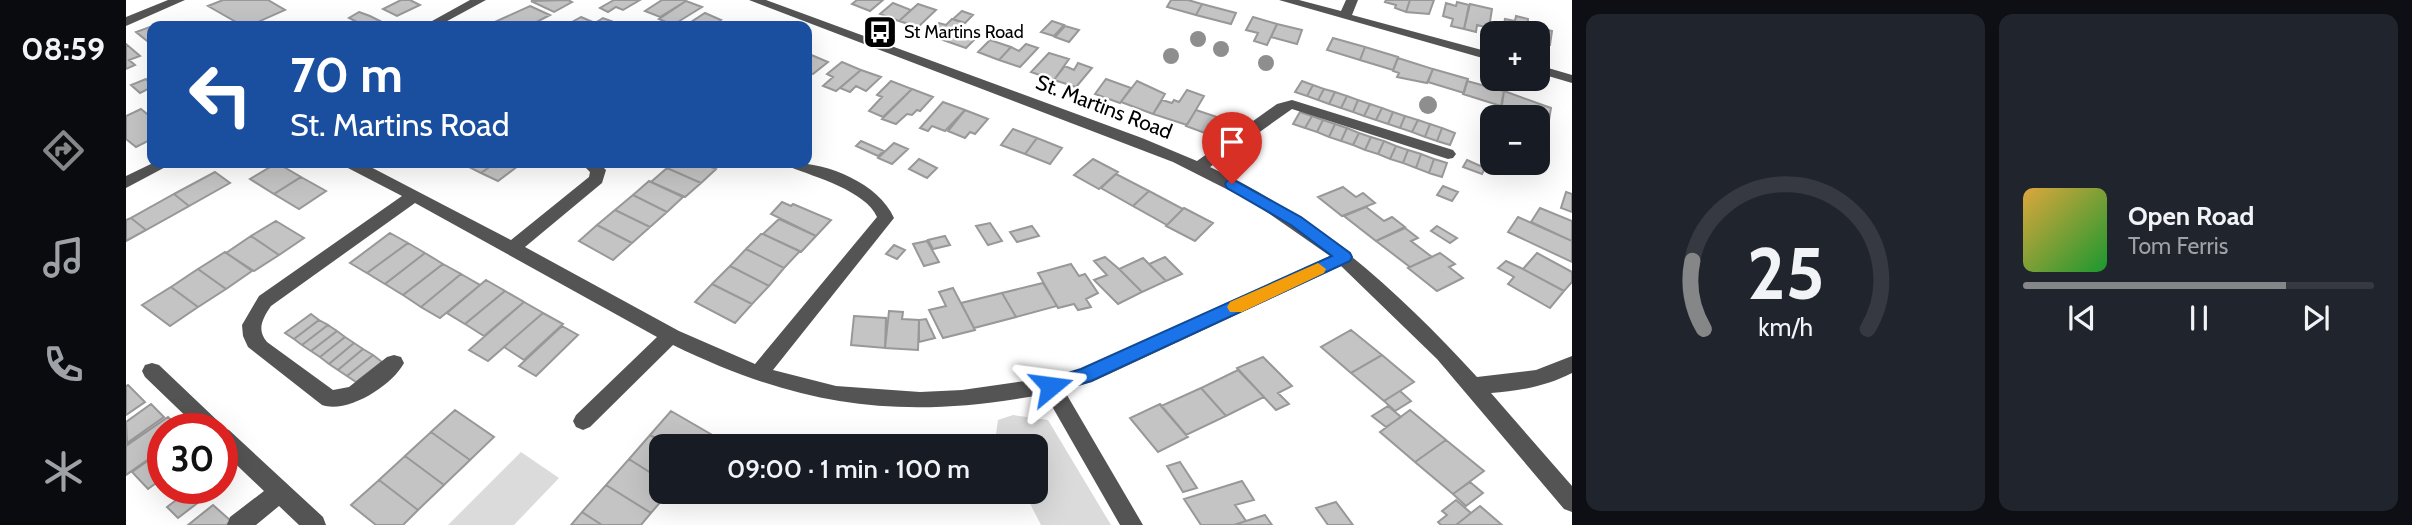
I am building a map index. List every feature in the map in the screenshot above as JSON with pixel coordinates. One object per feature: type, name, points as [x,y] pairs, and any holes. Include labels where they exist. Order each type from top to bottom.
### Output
[{"type":"street","points":[[126,22],[179,0]]},
{"type":"street","points":[[439,21],[480,0]]},
{"type":"street","name":"St. Martins Road","points":[[755,0],[812,21]]},
{"type":"street","points":[[1285,0],[1480,53]]},
{"type":"street","points":[[1345,17],[1352,0]]},
{"type":"street","name":"St. Martins Road","points":[[812,21],[1137,141],[1199,167],[1296,221],[1344,257],[1401,308],[1572,502]]},
{"type":"street","points":[[1550,73],[1572,79]]},
{"type":"street","points":[[1199,167],[1282,107],[1292,104],[1448,154]]},
{"type":"street","points":[[126,183],[155,168]]},
{"type":"street","points":[[361,168],[513,248],[670,336],[758,374],[804,388],[857,397],[972,398],[1051,386],[1085,376],[1344,257]]},
{"type":"street","points":[[513,248],[596,179],[598,170],[596,168]]},
{"type":"street","points":[[758,374],[886,218],[884,209],[870,196],[806,168]]},
{"type":"street","points":[[394,363],[347,398],[329,399],[260,348],[251,339],[251,327],[265,301],[414,196]]},
{"type":"street","points":[[583,421],[670,336]]},
{"type":"street","points":[[1472,386],[1521,383],[1555,373],[1572,364]]},
{"type":"street","points":[[152,371],[196,413]]},
{"type":"street","points":[[1051,386],[1132,525]]},
{"type":"street","points":[[238,453],[314,525]]},
{"type":"street","points":[[238,525],[280,492]]},
{"type":"shaded area","points":[[1013,415],[1048,420],[1111,525],[1041,525],[1030,504],[1048,504],[1048,434],[996,434],[998,420]]},
{"type":"shaded area","points":[[521,452],[559,478],[514,525],[448,525]]},
{"type":"building","points":[[223,0],[268,0],[285,10],[260,21],[234,21],[208,6]]},
{"type":"building","points":[[401,0],[410,0],[420,5],[397,16],[383,9]]},
{"type":"building","points":[[614,0],[640,0],[623,10],[616,7],[608,12],[600,8]]},
{"type":"building","points":[[662,0],[686,1],[660,17],[645,11]]},
{"type":"building","points":[[857,0],[883,0],[870,11],[852,4]]},
{"type":"building","points":[[1171,0],[1188,0],[1202,4],[1196,15],[1167,7]]},
{"type":"building","points":[[1410,0],[1406,12],[1385,2]]},
{"type":"building","points":[[1410,0],[1434,0],[1429,14],[1406,12]]},
{"type":"building","points":[[531,1],[572,2],[554,12]]},
{"type":"building","points":[[686,1],[702,7],[679,21],[659,19]]},
{"type":"building","points":[[1457,2],[1469,5],[1464,29],[1451,26],[1453,19],[1443,16],[1446,3],[1456,6]]},
{"type":"building","points":[[893,3],[911,10],[899,21],[880,14]]},
{"type":"building","points":[[918,4],[936,10],[918,27],[899,21]]},
{"type":"building","points":[[1202,4],[1236,13],[1231,24],[1196,15]]},
{"type":"building","points":[[1470,4],[1492,9],[1490,21],[1480,21],[1476,32],[1464,29]]},
{"type":"building","points":[[530,6],[550,15],[539,21],[497,21]]},
{"type":"building","points":[[962,11],[973,15],[965,23],[953,19]]},
{"type":"building","points":[[359,12],[380,21],[355,21],[349,18]]},
{"type":"building","points":[[705,13],[721,20],[720,21],[693,21]]},
{"type":"building","points":[[1516,16],[1528,19],[1528,21],[1515,21]]},
{"type":"building","points":[[581,17],[590,21],[574,21]]},
{"type":"building","points":[[1253,17],[1277,24],[1267,45],[1254,41],[1258,33],[1246,30]]},
{"type":"building","points":[[952,19],[964,23],[946,41],[927,34],[939,23],[946,25]]},
{"type":"building","points":[[1052,21],[1064,25],[1054,36],[1041,32]]},
{"type":"building","points":[[1277,24],[1302,30],[1297,44],[1271,37]]},
{"type":"building","points":[[1065,26],[1079,30],[1069,42],[1055,37]]},
{"type":"building","points":[[147,28],[147,41],[136,32]]},
{"type":"building","points":[[958,29],[978,36],[966,48],[946,41]]},
{"type":"building","points":[[1333,38],[1365,47],[1360,60],[1327,50]]},
{"type":"building","points":[[990,40],[1011,47],[999,60],[978,52]]},
{"type":"building","points":[[126,44],[140,56],[129,60],[135,65],[126,69]]},
{"type":"building","points":[[1026,44],[1038,48],[1020,67],[999,60],[1011,47],[1019,51]]},
{"type":"building","points":[[1365,47],[1398,57],[1393,70],[1360,60]]},
{"type":"building","points":[[1049,53],[1069,59],[1054,80],[1031,72]]},
{"type":"building","points":[[812,55],[828,62],[813,74]]},
{"type":"building","points":[[1398,58],[1433,69],[1427,83],[1397,77],[1399,73],[1393,71]]},
{"type":"building","points":[[842,62],[861,70],[836,91],[823,86],[833,77],[827,74]]},
{"type":"building","points":[[1078,63],[1092,68],[1076,87],[1054,80],[1065,66],[1074,70]]},
{"type":"building","points":[[1433,69],[1468,79],[1464,93],[1428,82]]},
{"type":"building","points":[[861,70],[881,77],[866,91],[856,86],[850,92],[840,88]]},
{"type":"building","points":[[1106,79],[1131,88],[1120,103],[1095,94]]},
{"type":"building","points":[[147,80],[147,90],[140,93],[131,85]]},
{"type":"building","points":[[891,81],[912,89],[883,117],[869,111],[882,97],[877,95]]},
{"type":"building","points":[[1137,81],[1165,94],[1153,114],[1121,102]]},
{"type":"building","points":[[1302,81],[1313,85],[1307,96],[1295,92]]},
{"type":"building","points":[[1467,81],[1480,85],[1480,91],[1504,91],[1501,105],[1463,94]]},
{"type":"building","points":[[1313,85],[1324,89],[1318,100],[1307,96]]},
{"type":"building","points":[[912,89],[933,97],[920,111],[907,114],[896,124],[882,119]]},
{"type":"building","points":[[1324,89],[1335,92],[1329,104],[1318,100]]},
{"type":"building","points":[[1187,90],[1204,96],[1187,125],[1153,114],[1162,100],[1179,102]]},
{"type":"building","points":[[1504,91],[1543,105],[1502,105]]},
{"type":"building","points":[[1335,92],[1347,96],[1341,108],[1329,104]]},
{"type":"building","points":[[1347,96],[1358,100],[1353,112],[1341,108]]},
{"type":"building","points":[[1358,100],[1370,104],[1364,116],[1353,112]]},
{"type":"building","points":[[943,102],[965,110],[945,131],[932,126],[928,131],[920,128]]},
{"type":"building","points":[[1370,104],[1382,108],[1376,120],[1364,116]]},
{"type":"building","points":[[1382,108],[1393,112],[1388,124],[1376,120]]},
{"type":"building","points":[[141,109],[147,114],[147,142],[136,147],[126,139],[126,116]]},
{"type":"building","points":[[965,110],[988,119],[975,134],[970,132],[965,138],[948,131]]},
{"type":"building","points":[[1196,110],[1223,119],[1213,136],[1186,126]]},
{"type":"building","points":[[1300,112],[1312,116],[1305,128],[1293,124]]},
{"type":"building","points":[[1393,112],[1405,116],[1400,128],[1388,124]]},
{"type":"building","points":[[1312,116],[1323,120],[1317,132],[1305,128]]},
{"type":"building","points":[[1405,116],[1418,120],[1412,132],[1400,128]]},
{"type":"building","points":[[1323,120],[1335,124],[1329,137],[1317,132]]},
{"type":"building","points":[[1418,120],[1430,124],[1425,137],[1412,132]]},
{"type":"building","points":[[1335,124],[1347,128],[1341,141],[1329,137]]},
{"type":"building","points":[[1430,124],[1442,128],[1437,141],[1425,137]]},
{"type":"building","points":[[1347,128],[1359,133],[1353,145],[1341,141]]},
{"type":"building","points":[[1442,128],[1455,133],[1450,145],[1437,141]]},
{"type":"building","points":[[1013,129],[1037,138],[1025,154],[1001,145]]},
{"type":"building","points":[[1359,133],[1371,137],[1365,150],[1353,145]]},
{"type":"building","points":[[1371,137],[1384,141],[1378,154],[1365,150]]},
{"type":"building","points":[[1037,138],[1062,148],[1050,164],[1025,154]]},
{"type":"building","points":[[861,141],[884,151],[878,156],[856,146]]},
{"type":"building","points":[[1384,141],[1396,146],[1390,159],[1378,154]]},
{"type":"building","points":[[894,143],[908,149],[892,164],[878,158]]},
{"type":"building","points":[[1396,146],[1408,150],[1403,163],[1390,159]]},
{"type":"building","points":[[1408,150],[1421,154],[1416,168],[1403,163]]},
{"type":"building","points":[[1421,154],[1434,159],[1429,173],[1416,168]]},
{"type":"building","points":[[919,159],[937,168],[927,178],[909,169]]},
{"type":"building","points":[[1093,159],[1118,172],[1099,189],[1074,175]]},
{"type":"building","points":[[1434,159],[1447,163],[1442,177],[1429,173]]},
{"type":"building","points":[[1467,160],[1480,166],[1480,173],[1463,167]]},
{"type":"building","points":[[269,168],[286,168],[301,177],[274,194],[250,179]]},
{"type":"building","points":[[471,168],[488,168],[481,173]]},
{"type":"building","points":[[488,168],[515,168],[498,181],[481,173]]},
{"type":"building","points":[[667,168],[716,169],[701,183]]},
{"type":"building","points":[[667,168],[701,183],[685,197],[651,182]]},
{"type":"building","points":[[215,172],[230,183],[189,206],[174,194]]},
{"type":"building","points":[[1116,174],[1149,191],[1133,206],[1101,188]]},
{"type":"building","points":[[301,177],[326,191],[299,209],[274,194]]},
{"type":"building","points":[[649,181],[683,197],[667,212],[633,195]]},
{"type":"building","points":[[1443,186],[1458,192],[1452,201],[1437,195]]},
{"type":"building","points":[[1343,187],[1356,197],[1363,193],[1375,203],[1342,216],[1318,197]]},
{"type":"building","points":[[1149,191],[1183,209],[1167,225],[1133,206]]},
{"type":"building","points":[[1566,192],[1572,194],[1572,212],[1561,208]]},
{"type":"building","points":[[174,194],[189,206],[146,230],[131,218]]},
{"type":"building","points":[[633,195],[667,212],[650,227],[615,210]]},
{"type":"building","points":[[782,202],[831,220],[816,236],[771,214]]},
{"type":"building","points":[[1366,207],[1384,221],[1392,217],[1405,227],[1376,241],[1344,216]]},
{"type":"building","points":[[1184,208],[1213,223],[1195,241],[1166,226]]},
{"type":"building","points":[[1540,208],[1572,221],[1572,241],[1531,222]]},
{"type":"building","points":[[615,210],[650,227],[632,243],[597,225]]},
{"type":"building","points":[[1518,217],[1572,241],[1572,262],[1508,232]]},
{"type":"building","points":[[131,218],[146,230],[126,241],[126,220]]},
{"type":"building","points":[[779,219],[816,236],[801,252],[763,234]]},
{"type":"building","points":[[276,221],[304,238],[279,255],[251,236]]},
{"type":"building","points":[[990,223],[1002,241],[988,245],[976,226]]},
{"type":"building","points":[[597,225],[632,243],[613,260],[579,241]]},
{"type":"building","points":[[1032,226],[1039,236],[1017,242],[1010,232]]},
{"type":"building","points":[[1437,226],[1457,238],[1450,243],[1431,231]]},
{"type":"building","points":[[1405,228],[1418,238],[1411,241],[1432,257],[1410,267],[1376,241]]},
{"type":"building","points":[[390,233],[408,243],[367,273],[350,263]]},
{"type":"building","points":[[761,234],[800,251],[784,268],[746,249]]},
{"type":"building","points":[[251,236],[279,255],[254,271],[226,253]]},
{"type":"building","points":[[945,236],[950,245],[933,249],[928,240]]},
{"type":"building","points":[[927,241],[939,262],[924,266],[913,244]]},
{"type":"building","points":[[408,243],[425,253],[385,284],[367,273]]},
{"type":"building","points":[[894,245],[905,250],[897,259],[886,254]]},
{"type":"building","points":[[746,249],[784,268],[769,286],[730,266]]},
{"type":"building","points":[[225,252],[252,271],[226,289],[198,269]]},
{"type":"building","points":[[425,253],[443,264],[403,295],[385,284]]},
{"type":"building","points":[[1440,253],[1455,264],[1449,267],[1463,278],[1437,291],[1408,268]]},
{"type":"building","points":[[1537,253],[1572,272],[1572,282],[1564,291],[1523,269]]},
{"type":"building","points":[[1105,257],[1142,292],[1118,304],[1094,280],[1107,275],[1094,261]]},
{"type":"building","points":[[1165,257],[1182,274],[1166,281],[1149,264]]},
{"type":"building","points":[[1143,258],[1166,281],[1142,292],[1119,269]]},
{"type":"building","points":[[1506,261],[1564,291],[1550,308],[1508,284],[1514,277],[1498,268]]},
{"type":"building","points":[[443,264],[461,274],[421,307],[403,295]]},
{"type":"building","points":[[1071,264],[1079,276],[1085,274],[1098,293],[1086,299],[1091,307],[1078,310],[1074,304],[1058,308],[1038,273]]},
{"type":"building","points":[[730,266],[769,286],[752,304],[712,284]]},
{"type":"building","points":[[198,269],[226,289],[198,307],[171,287]]},
{"type":"building","points":[[461,274],[480,285],[440,318],[421,307]]},
{"type":"building","points":[[486,280],[505,291],[465,324],[447,313]]},
{"type":"building","points":[[1043,283],[1057,306],[1016,317],[1002,293]]},
{"type":"building","points":[[712,284],[752,304],[735,323],[695,302]]},
{"type":"building","points":[[171,287],[198,307],[170,326],[142,305]]},
{"type":"building","points":[[953,288],[975,330],[943,338],[929,310],[946,306],[939,292]]},
{"type":"building","points":[[505,291],[524,302],[484,336],[465,324]]},
{"type":"building","points":[[1002,293],[1016,317],[974,328],[961,303]]},
{"type":"building","points":[[524,302],[543,313],[488,361],[469,350]]},
{"type":"building","points":[[889,311],[903,312],[902,319],[919,320],[918,350],[885,348]]},
{"type":"building","points":[[543,313],[563,324],[524,360],[504,347]]},
{"type":"building","points":[[311,314],[319,320],[294,339],[285,333]]},
{"type":"building","points":[[854,316],[886,318],[885,348],[851,345]]},
{"type":"building","points":[[926,319],[935,338],[919,342],[919,320]]},
{"type":"building","points":[[319,320],[328,325],[302,345],[294,339]]},
{"type":"building","points":[[328,325],[337,331],[311,351],[302,345]]},
{"type":"building","points":[[562,326],[578,335],[536,376],[519,366]]},
{"type":"building","points":[[1351,330],[1382,355],[1351,373],[1321,347]]},
{"type":"building","points":[[337,331],[345,337],[320,357],[311,351]]},
{"type":"building","points":[[345,337],[354,343],[329,364],[320,357]]},
{"type":"building","points":[[354,343],[363,349],[338,370],[329,364]]},
{"type":"building","points":[[363,349],[373,355],[347,376],[338,370]]},
{"type":"building","points":[[373,355],[382,362],[356,382],[347,376]]},
{"type":"building","points":[[1382,355],[1414,382],[1384,401],[1351,373]]},
{"type":"building","points":[[1263,357],[1292,386],[1278,393],[1289,404],[1276,410],[1237,368]]},
{"type":"building","points":[[1238,370],[1264,397],[1226,416],[1201,388]]},
{"type":"building","points":[[126,386],[145,402],[126,415]]},
{"type":"building","points":[[1201,388],[1226,416],[1186,435],[1161,406]]},
{"type":"building","points":[[1400,391],[1411,401],[1395,411],[1384,401]]},
{"type":"building","points":[[151,404],[160,413],[147,413],[147,429],[127,443],[126,422]]},
{"type":"building","points":[[1160,404],[1188,437],[1158,452],[1130,418]]},
{"type":"building","points":[[1388,406],[1401,417],[1386,427],[1372,416]]},
{"type":"building","points":[[455,410],[494,437],[470,460],[431,432]]},
{"type":"building","points":[[1410,410],[1446,440],[1415,462],[1380,432]]},
{"type":"building","points":[[671,411],[711,434],[651,434]]},
{"type":"building","points":[[147,432],[147,460],[126,475],[126,446]]},
{"type":"building","points":[[431,432],[470,460],[444,485],[405,456]]},
{"type":"building","points":[[649,436],[649,472],[629,459]]},
{"type":"building","points":[[1446,440],[1484,471],[1453,494],[1415,462]]},
{"type":"building","points":[[405,456],[444,485],[418,510],[379,480]]},
{"type":"building","points":[[629,459],[649,472],[649,504],[659,504],[651,513],[606,485]]},
{"type":"building","points":[[147,461],[147,488],[132,472]]},
{"type":"building","points":[[1180,462],[1197,488],[1183,492],[1167,466]]},
{"type":"building","points":[[379,480],[418,510],[403,525],[376,525],[351,505]]},
{"type":"building","points":[[1242,481],[1254,500],[1235,505],[1246,521],[1234,525],[1201,525],[1184,499]]},
{"type":"building","points":[[1470,482],[1483,493],[1466,506],[1453,494]]},
{"type":"building","points":[[606,485],[651,513],[641,525],[602,525],[582,512]]},
{"type":"building","points":[[1456,500],[1471,513],[1456,525],[1441,525],[1438,522],[1447,515],[1442,511]]},
{"type":"building","points":[[1336,502],[1353,525],[1328,525],[1316,508]]},
{"type":"building","points":[[171,504],[196,504],[178,518],[167,507]]},
{"type":"building","points":[[213,505],[231,521],[226,525],[188,525]]},
{"type":"building","points":[[1480,506],[1502,525],[1456,525],[1471,513]]},
{"type":"building","points":[[582,512],[602,525],[571,525]]},
{"type":"building","points":[[1265,515],[1272,525],[1234,525],[1246,521]]},
{"type":"slow traffic","points":[[1236,307],[1318,269]]},
{"type":"place","name":"St Martins Road","points":[[880,32]]},
{"type":"route","points":[[1051,386],[1085,376],[1344,257],[1296,221],[1232,184]]}]
